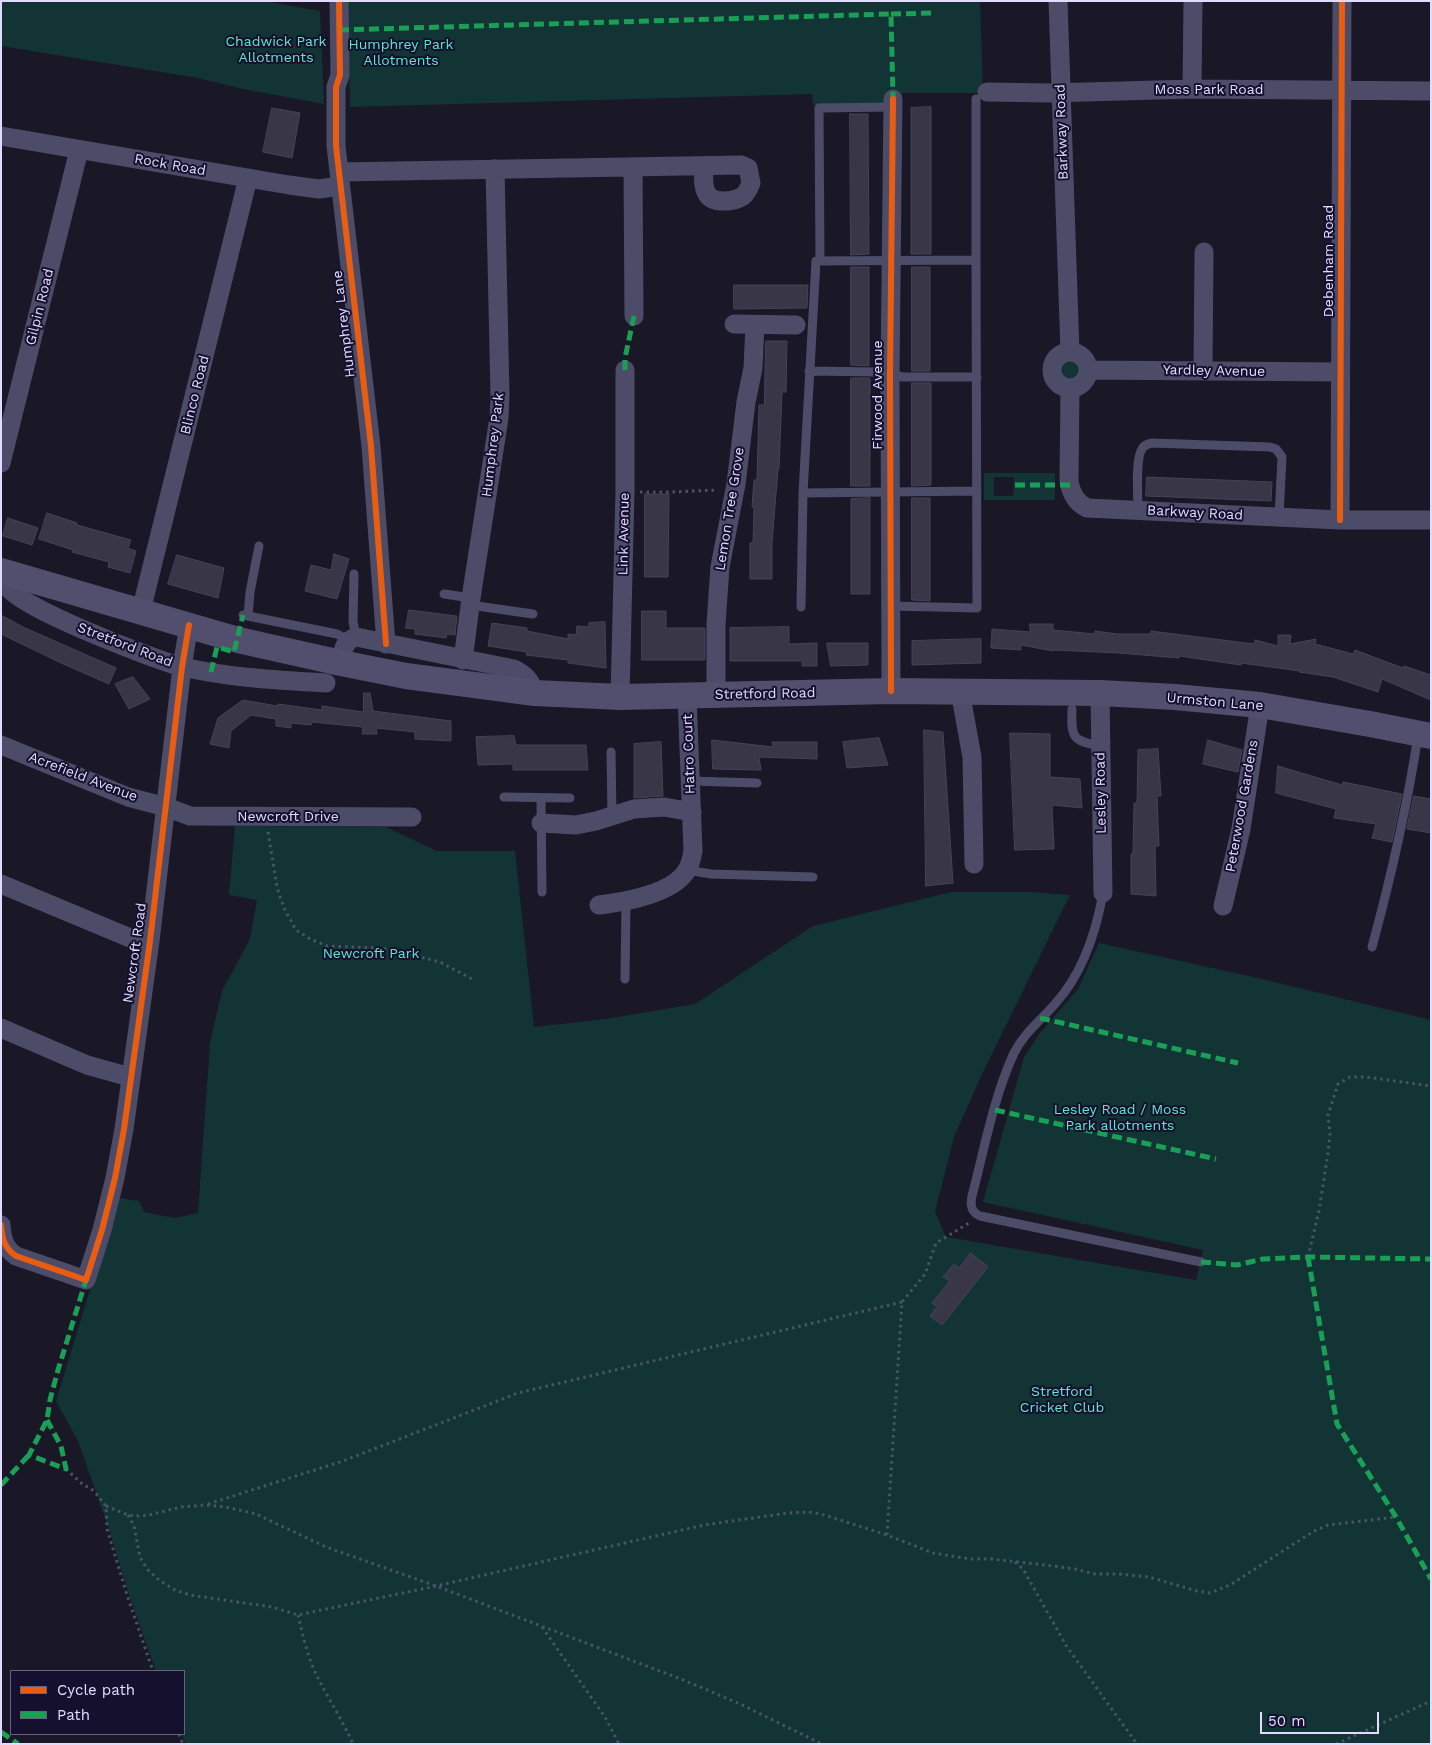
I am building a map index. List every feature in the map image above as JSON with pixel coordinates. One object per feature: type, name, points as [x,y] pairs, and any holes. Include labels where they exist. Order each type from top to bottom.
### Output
[{"type":"main road","name":"Stretford Road","points":[[3,572],[238,640],[349,661],[415,677],[534,693],[620,697],[687,697],[891,691],[996,692]]},
{"type":"main road","name":"Urmston Lane","points":[[996,692],[1100,693],[1175,697],[1260,705],[1425,735]]},
{"type":"street","name":"Humphrey Lane","points":[[330,1],[333,75],[336,87],[336,140],[371,446],[386,644]]},
{"type":"street","name":"Humphrey Lane","points":[[336,87],[340,75],[338,1]]},
{"type":"street","name":"Barkway Road","points":[[1058,1],[1070,352]]},
{"type":"street","points":[[1192,89],[1193,1]]},
{"type":"street","name":"Debenham Road","points":[[1340,520],[1342,1]]},
{"type":"street","name":"Moss Park Road","points":[[982,95],[1192,89],[1431,91]]},
{"type":"street","name":"Firwood Avenue","points":[[891,691],[890,374],[893,103]]},
{"type":"street","name":"Rock Road","points":[[1,136],[319,189],[340,179]]},
{"type":"street","name":"Gilpin Road","points":[[1,463],[79,150]]},
{"type":"street","points":[[340,179],[495,170],[704,167]]},
{"type":"street","points":[[633,168],[634,316]]},
{"type":"street","name":"Humphrey Park","points":[[463,660],[499,418],[495,170]]},
{"type":"street","name":"Blinco Road","points":[[141,611],[248,178]]},
{"type":"street","points":[[1202,371],[1204,252]]},
{"type":"street","points":[[734,324],[796,324]]},
{"type":"street","name":"Lemon Tree Grove","points":[[716,695],[716,624],[720,567],[736,484],[746,402],[753,368],[755,324]]},
{"type":"street","points":[[1070,352],[1081,355],[1085,359],[1088,370],[1087,376],[1080,385],[1070,388],[1058,383],[1052,373],[1052,367],[1058,356],[1070,352]]},
{"type":"street","name":"Link Avenue","points":[[620,697],[625,491],[625,370]]},
{"type":"street","name":"Yardley Avenue","points":[[1088,370],[1340,372]]},
{"type":"street","name":"Barkway Road","points":[[1070,388],[1069,481],[1073,495],[1078,502],[1087,508],[1340,520],[1431,520]]},
{"type":"street","name":"Stretford Road","points":[[3,572],[8,588],[16,595],[54,616],[137,652],[182,667],[262,680],[349,661],[386,644],[514,669],[523,673],[529,680],[534,693]]},
{"type":"street","name":"Newcroft Road","points":[[1,1225],[4,1243],[10,1253],[86,1280],[102,1230],[115,1178],[150,941],[182,667],[189,625]]},
{"type":"street","points":[[960,691],[972,757],[974,864]]},
{"type":"street","name":"Lesley Road","points":[[1100,693],[1102,893]]},
{"type":"street","name":"Hatro Court","points":[[687,697],[694,852],[687,870]]},
{"type":"street","name":"Peterwood Gardens","points":[[1223,906],[1240,829],[1260,705]]},
{"type":"street","name":"Acrefield Avenue","points":[[1,745],[128,797],[166,806]]},
{"type":"street","name":"Newcroft Drive","points":[[166,806],[190,816],[412,817]]},
{"type":"street","name":"Hatro Court","points":[[541,824],[576,825],[634,809],[664,807],[692,812]]},
{"type":"street","points":[[598,905],[626,902],[659,891],[674,883],[687,870]]},
{"type":"street","points":[[1,884],[123,936],[135,940],[150,941]]},
{"type":"street","points":[[1,1028],[86,1065],[130,1077]]},
{"type":"lane","points":[[891,606],[977,608],[976,260],[982,95]]},
{"type":"lane","points":[[820,261],[818,108],[893,103]]},
{"type":"lane","points":[[802,607],[803,493],[816,261],[976,260]]},
{"type":"lane","points":[[809,371],[878,372],[903,377],[977,377]]},
{"type":"lane","points":[[1138,510],[1138,459],[1142,448],[1146,444],[1260,447],[1276,449],[1282,457],[1279,517]]},
{"type":"lane","points":[[803,493],[977,491]]},
{"type":"lane","points":[[259,546],[246,616],[337,634],[349,661]]},
{"type":"lane","points":[[349,661],[353,621],[354,574]]},
{"type":"lane","points":[[444,594],[471,602],[533,614]]},
{"type":"lane","points":[[1072,709],[1071,728],[1077,740],[1100,746]]},
{"type":"lane","points":[[1372,947],[1425,735]]},
{"type":"lane","points":[[611,752],[612,815]]},
{"type":"lane","points":[[691,782],[756,782]]},
{"type":"lane","points":[[504,796],[570,798]]},
{"type":"lane","points":[[541,798],[542,892]]},
{"type":"lane","points":[[687,870],[711,874],[814,876]]},
{"type":"lane","points":[[1102,893],[1098,920],[1087,952],[1075,977],[1055,1004],[1026,1034],[1015,1052],[1005,1078],[970,1202],[971,1209],[974,1214],[980,1216],[1201,1262]]},
{"type":"lane","points":[[626,902],[626,979]]},
{"type":"path","points":[[625,491],[721,490]]},
{"type":"path","points":[[267,817],[277,887],[284,908],[296,930],[310,939],[327,946],[380,948],[401,952],[440,962],[472,978]]},
{"type":"path","points":[[1308,1257],[1319,1211],[1328,1153],[1330,1134],[1328,1114],[1338,1084],[1350,1077],[1366,1077],[1431,1086]]},
{"type":"path","points":[[887,1535],[902,1302],[925,1274],[936,1243],[980,1216]]},
{"type":"path","points":[[205,1505],[343,1461],[518,1393],[902,1302]]},
{"type":"path","points":[[66,1469],[94,1492],[106,1506],[128,1516],[149,1515],[181,1507],[205,1505],[226,1506],[256,1514],[326,1547],[436,1586],[731,1700],[822,1744]]},
{"type":"path","points":[[106,1506],[107,1529],[126,1595],[154,1670]]},
{"type":"path","points":[[128,1516],[134,1526],[140,1557],[147,1569],[175,1590],[190,1595],[272,1607],[298,1615],[436,1586],[704,1525],[780,1514],[809,1512],[887,1535],[933,1553],[1075,1569],[1095,1574],[1149,1576],[1210,1593],[1230,1586],[1306,1536],[1328,1525],[1396,1517]]},
{"type":"path","points":[[1014,1562],[1023,1569],[1067,1646],[1136,1744]]},
{"type":"path","points":[[298,1615],[306,1647],[317,1677],[334,1705],[352,1744]]},
{"type":"path","points":[[542,1627],[604,1716],[619,1744]]},
{"type":"path","points":[[1336,1744],[1431,1701]]},
{"type":"green space","name":"Chadwick Park Allotments","points":[[1,1],[264,1],[320,11],[324,104],[243,89],[198,78],[1,46]]},
{"type":"green space","name":"Humphrey Park Allotments","points":[[347,1],[980,1],[983,93],[886,93],[886,104],[813,105],[812,94],[350,107]]},
{"type":"green space","points":[[1066,360],[1074,360],[1080,366],[1080,374],[1074,380],[1066,380],[1060,374],[1060,366]]},
{"type":"green space","points":[[984,473],[1055,473],[1055,500],[984,500]],"holes":[[[994,477],[1014,477],[1013,496],[994,496]]]},
{"type":"green space","points":[[235,826],[386,827],[437,851],[515,851],[534,1027],[606,1019],[695,1004],[813,926],[951,892],[1031,892],[1070,895],[983,1072],[954,1137],[935,1212],[946,1237],[1196,1280],[1203,1250],[983,1202],[1024,1057],[1040,1033],[1078,989],[1099,943],[1262,979],[1431,1020],[1431,1744],[186,1744],[182,1735],[185,1735],[185,1670],[156,1670],[78,1441],[56,1401],[118,1198],[139,1201],[144,1212],[175,1218],[198,1213],[210,1043],[222,991],[250,939],[257,900],[229,895]]},
{"type":"building","points":[[931,107],[931,254],[911,254],[911,108]]},
{"type":"building","points":[[272,108],[300,113],[292,158],[263,152]]},
{"type":"building","points":[[850,114],[868,114],[869,254],[851,255]]},
{"type":"building","points":[[851,267],[869,267],[869,366],[851,365]]},
{"type":"building","points":[[912,267],[930,267],[930,371],[912,371]]},
{"type":"building","points":[[734,285],[808,285],[807,308],[734,309]]},
{"type":"building","points":[[766,341],[787,341],[786,392],[782,392],[779,469],[772,543],[772,579],[750,579],[750,543],[753,543],[754,507],[752,507],[754,480],[757,480],[759,405],[764,405]]},
{"type":"building","points":[[851,378],[869,378],[870,380],[870,486],[851,486]]},
{"type":"building","points":[[912,383],[931,383],[931,485],[912,486]]},
{"type":"building","points":[[1147,477],[1272,482],[1271,501],[1146,496]]},
{"type":"building","points":[[645,494],[669,494],[668,577],[645,577]]},
{"type":"building","points":[[870,498],[870,594],[851,594],[851,499]]},
{"type":"building","points":[[912,498],[930,498],[930,601],[912,600]]},
{"type":"building","points":[[47,513],[77,523],[77,525],[131,540],[128,548],[136,551],[130,573],[108,567],[109,562],[72,552],[73,550],[39,539]]},
{"type":"building","points":[[8,518],[38,528],[32,545],[3,536]]},
{"type":"building","points":[[334,554],[349,559],[337,599],[305,591],[311,565],[331,570]]},
{"type":"building","points":[[177,555],[224,568],[218,598],[168,584]]},
{"type":"building","points":[[409,610],[457,616],[455,635],[447,634],[446,638],[415,634],[415,629],[406,628]]},
{"type":"building","points":[[642,611],[666,611],[666,628],[705,628],[705,660],[642,660]]},
{"type":"building","points":[[1,615],[23,627],[116,668],[109,684],[1,634]]},
{"type":"building","points":[[605,622],[606,668],[568,663],[568,660],[526,655],[527,652],[488,646],[492,623],[527,628],[527,631],[568,639],[568,634],[576,635],[577,626],[589,627],[589,623]]},
{"type":"building","points":[[1030,624],[1053,624],[1053,630],[1095,634],[1095,631],[1117,634],[1151,634],[1151,631],[1254,644],[1255,640],[1278,646],[1278,635],[1291,635],[1290,644],[1316,639],[1315,644],[1353,654],[1355,650],[1403,668],[1404,666],[1431,675],[1431,700],[1382,679],[1378,692],[1333,677],[1241,663],[1241,665],[1179,656],[1179,658],[1119,653],[1053,651],[1021,645],[1021,650],[991,648],[992,629],[1030,632]]},
{"type":"building","points":[[789,627],[789,644],[817,643],[817,666],[802,666],[802,661],[730,661],[730,628]]},
{"type":"building","points":[[981,639],[981,663],[912,665],[912,641]]},
{"type":"building","points":[[827,643],[868,643],[868,665],[831,666]]},
{"type":"building","points":[[133,677],[150,699],[129,709],[115,684]]},
{"type":"building","points":[[364,693],[370,693],[373,711],[451,721],[451,741],[415,739],[415,732],[376,728],[377,734],[362,734],[363,727],[312,722],[311,725],[291,723],[291,728],[276,726],[276,719],[251,715],[231,731],[229,748],[210,744],[218,718],[243,700],[277,706],[278,704],[322,710],[322,706],[363,712]]},
{"type":"building","points":[[924,730],[943,732],[953,883],[926,886]]},
{"type":"building","points":[[1010,733],[1050,734],[1050,777],[1080,779],[1082,808],[1052,805],[1054,849],[1015,850]]},
{"type":"building","points":[[514,736],[516,745],[586,745],[588,770],[513,770],[513,764],[478,765],[476,737]]},
{"type":"building","points":[[879,738],[888,765],[847,768],[843,742]]},
{"type":"building","points":[[712,740],[773,747],[772,742],[817,742],[817,759],[759,757],[761,770],[713,769]]},
{"type":"building","points":[[1208,740],[1242,750],[1238,772],[1203,764]]},
{"type":"building","points":[[661,742],[663,796],[634,798],[634,744]]},
{"type":"building","points":[[1158,749],[1161,796],[1157,796],[1159,846],[1155,846],[1156,896],[1131,894],[1131,854],[1133,854],[1134,803],[1137,803],[1138,750]]},
{"type":"building","points":[[1278,766],[1342,785],[1343,782],[1402,794],[1392,842],[1372,838],[1376,824],[1334,818],[1336,809],[1276,793]]},
{"type":"building","points":[[1414,796],[1431,799],[1431,833],[1407,829]]},
{"type":"building","points":[[971,1253],[988,1267],[942,1325],[930,1316],[937,1307],[932,1303],[950,1281],[943,1277],[954,1264],[959,1268]]},
{"type":"marked path","points":[[891,14],[932,13]]},
{"type":"marked path","points":[[339,30],[891,14],[893,99]]},
{"type":"marked path","points":[[625,370],[625,358],[634,316]]},
{"type":"marked path","points":[[1015,485],[1070,485]]},
{"type":"marked path","points":[[211,672],[217,647],[234,652],[243,615]]},
{"type":"marked path","points":[[1040,1018],[1238,1063]]},
{"type":"marked path","points":[[995,1110],[1216,1159]]},
{"type":"marked path","points":[[1308,1257],[1337,1424],[1396,1517],[1431,1579]]},
{"type":"marked path","points":[[1201,1262],[1237,1265],[1263,1259],[1308,1257],[1431,1259]]},
{"type":"marked path","points":[[47,1420],[61,1446],[66,1469],[29,1455],[47,1420],[58,1370],[86,1280]]},
{"type":"marked path","points":[[1,1485],[29,1455]]},
{"type":"marked path","points":[[1,1732],[18,1744]]},
{"type":"cycle path","points":[[339,1],[340,75],[336,87],[336,146],[371,446],[386,644]]},
{"type":"cycle path","points":[[1340,520],[1342,1]]},
{"type":"cycle path","points":[[891,691],[890,374],[893,99]]},
{"type":"cycle path","points":[[1,1225],[4,1242],[16,1256],[86,1280],[102,1230],[115,1178],[124,1129],[150,941],[182,667],[189,625]]},
{"type":"park label","name":"Newcroft Park","points":[[371,954]]},
{"type":"park label","name":"Lesley Road / Moss Park allotments","points":[[1120,1118]]},
{"type":"park label","name":"Stretford Cricket Club","points":[[1062,1400]]}]
